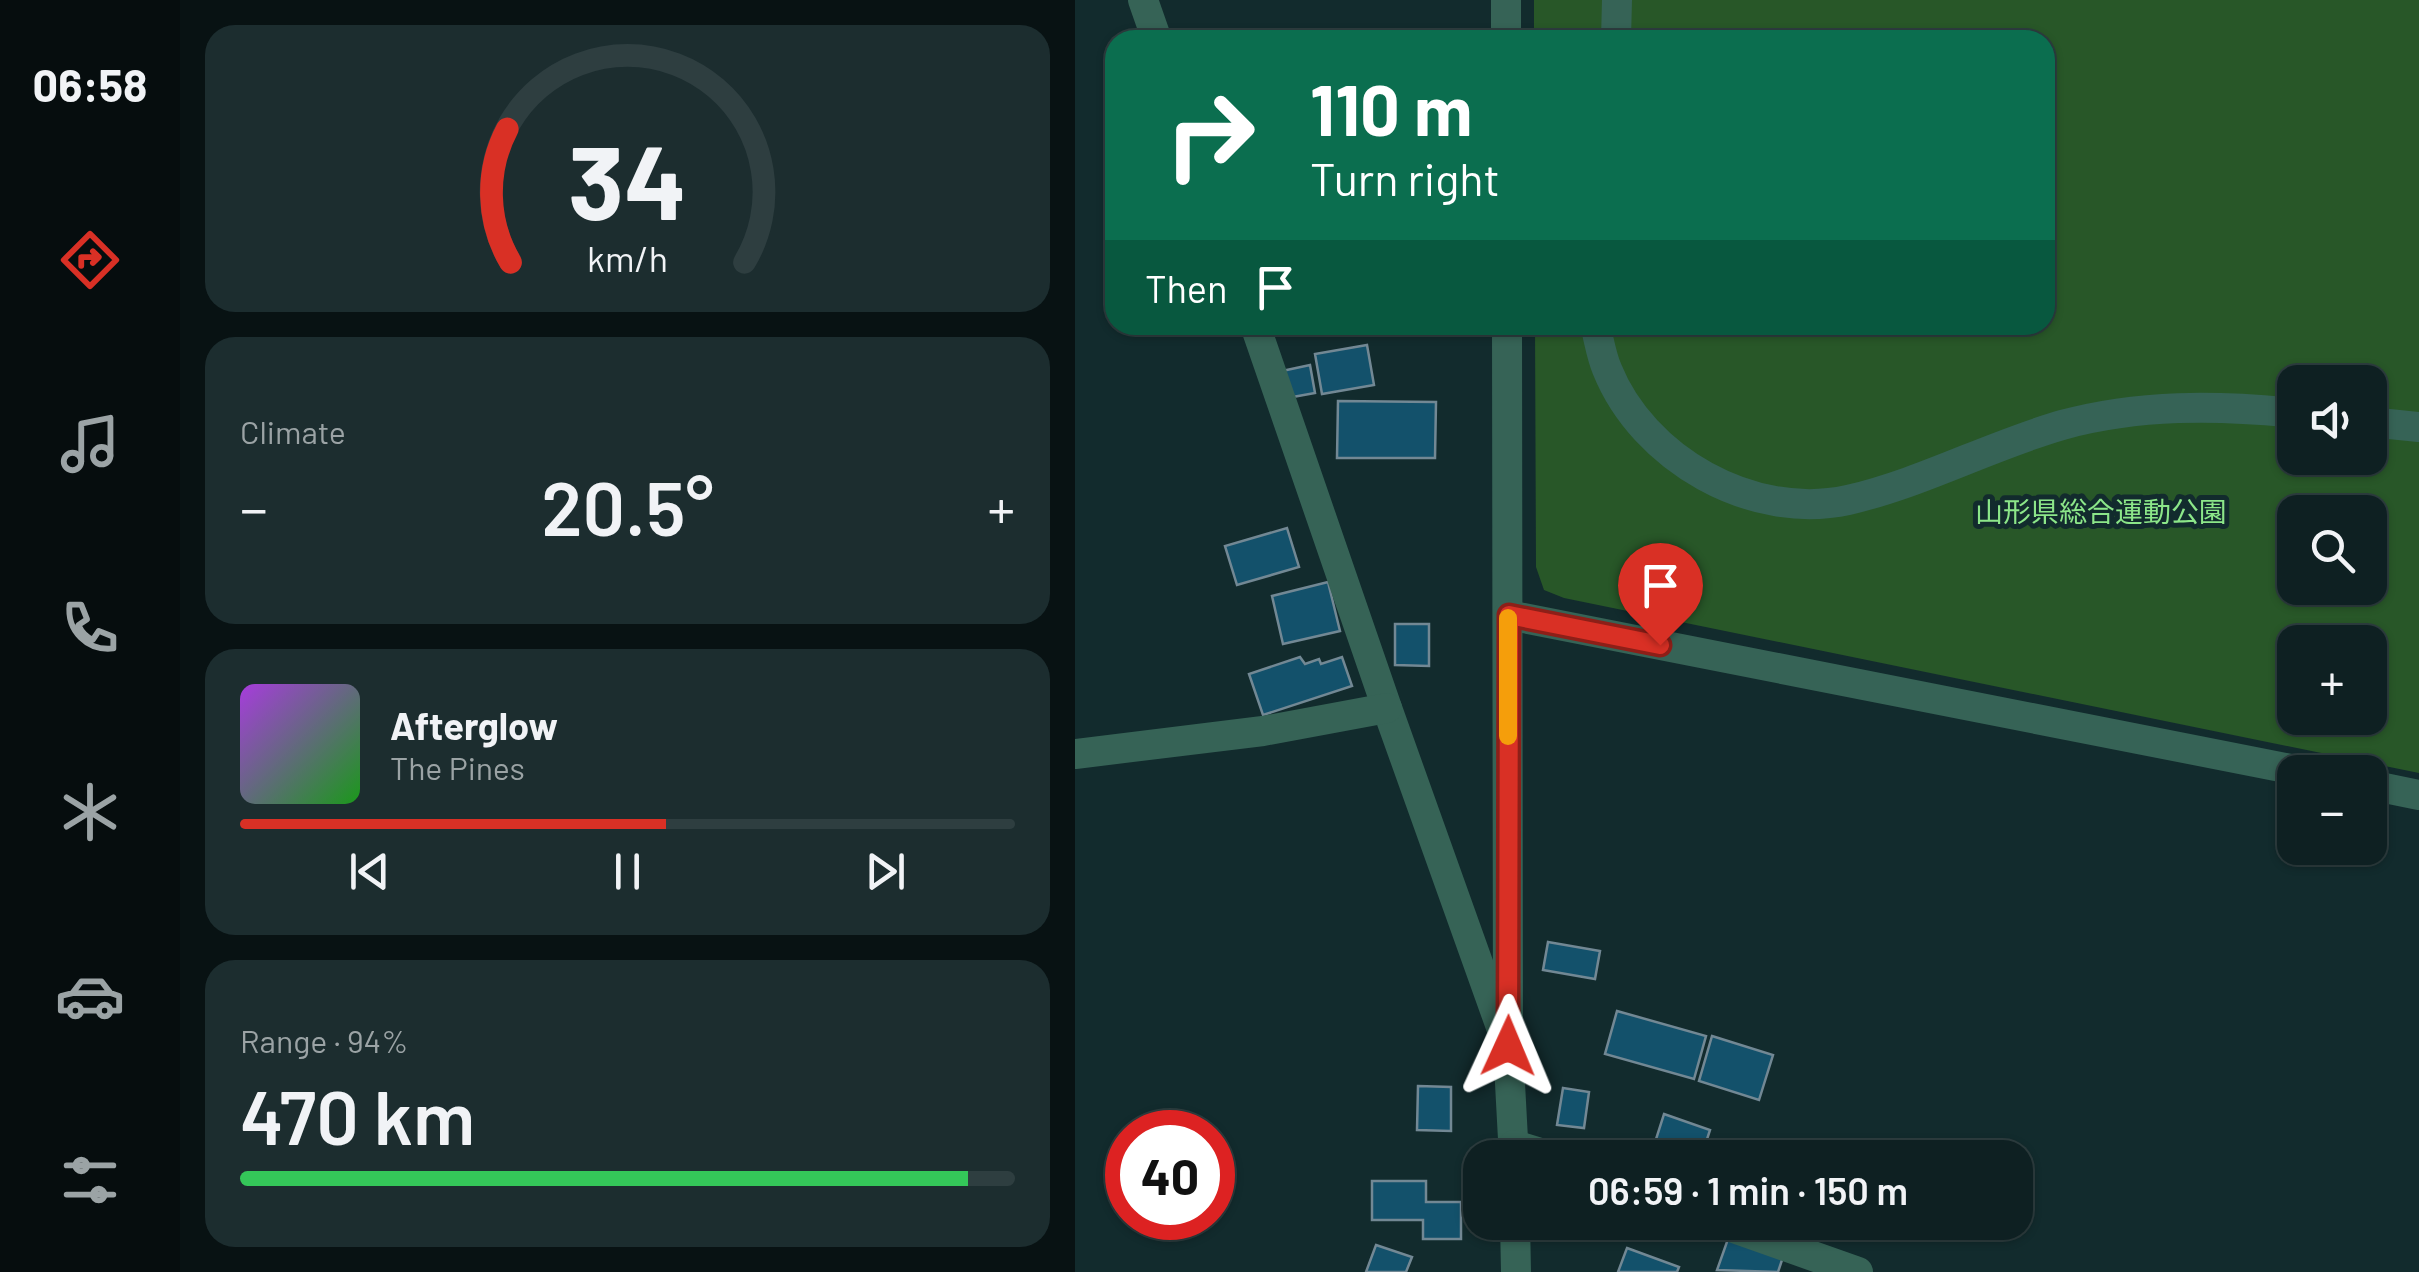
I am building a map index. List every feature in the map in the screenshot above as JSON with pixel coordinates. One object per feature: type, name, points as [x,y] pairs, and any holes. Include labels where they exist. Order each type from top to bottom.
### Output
[{"type":"street","points":[[1143,0],[1154,30]]},
{"type":"street","points":[[1506,0],[1506,30]]},
{"type":"street","points":[[1616,30],[1617,0]]},
{"type":"street","points":[[1258,335],[1508,1046]]},
{"type":"street","points":[[1507,335],[1508,1046],[1513,1140]]},
{"type":"street","points":[[1598,335],[1607,369],[1630,411],[1663,448],[1702,476],[1747,494],[1795,503],[1843,501],[1890,489],[2017,440],[2108,414],[2203,406],[2277,412]]},
{"type":"street","points":[[2387,424],[2419,427]]},
{"type":"street","points":[[1509,615],[2277,766]]},
{"type":"street","points":[[1075,754],[1263,731],[1387,708]]},
{"type":"street","points":[[2387,788],[2419,795]]},
{"type":"street","points":[[1515,1240],[1515,1272]]},
{"type":"street","points":[[1768,1240],[1859,1272]]},
{"type":"green space","name":"山形県総合運動公園","points":[[1534,0],[2419,0],[2419,773],[2387,766],[2387,755],[2331,755],[1564,598],[1544,590],[1536,567],[1535,335],[2055,335],[2055,30],[1534,30]]},
{"type":"building","points":[[1367,345],[1374,385],[1322,394],[1315,354]]},
{"type":"building","points":[[1310,365],[1315,393],[1287,398],[1282,371]]},
{"type":"building","points":[[1338,401],[1436,402],[1435,458],[1337,458]]},
{"type":"building","points":[[1287,528],[1299,567],[1237,585],[1225,546]]},
{"type":"building","points":[[1328,582],[1340,631],[1283,644],[1272,596]]},
{"type":"building","points":[[1395,624],[1429,624],[1429,666],[1395,665]]},
{"type":"building","points":[[1300,657],[1305,664],[1319,659],[1321,664],[1342,657],[1352,686],[1263,715],[1249,674]]},
{"type":"building","points":[[1548,942],[1600,951],[1595,979],[1543,970]]},
{"type":"building","points":[[1617,1011],[1706,1036],[1694,1079],[1605,1054]]},
{"type":"building","points":[[1712,1036],[1773,1055],[1759,1100],[1699,1081]]},
{"type":"building","points":[[1418,1086],[1451,1087],[1451,1131],[1417,1130]]},
{"type":"building","points":[[1563,1088],[1589,1092],[1584,1128],[1557,1125]]},
{"type":"building","points":[[1664,1114],[1710,1130],[1707,1140],[1656,1140]]},
{"type":"building","points":[[1372,1181],[1426,1181],[1426,1202],[1461,1202],[1461,1239],[1423,1239],[1423,1220],[1372,1220]]},
{"type":"building","points":[[1728,1240],[1783,1257],[1778,1272],[1717,1270]]},
{"type":"building","points":[[1376,1245],[1412,1257],[1406,1272],[1366,1272]]},
{"type":"building","points":[[1627,1248],[1679,1267],[1677,1272],[1618,1272]]},
{"type":"slow traffic","points":[[1508,618],[1508,736]]},
{"type":"route","points":[[1508,1046],[1509,615],[1660,645]]}]
